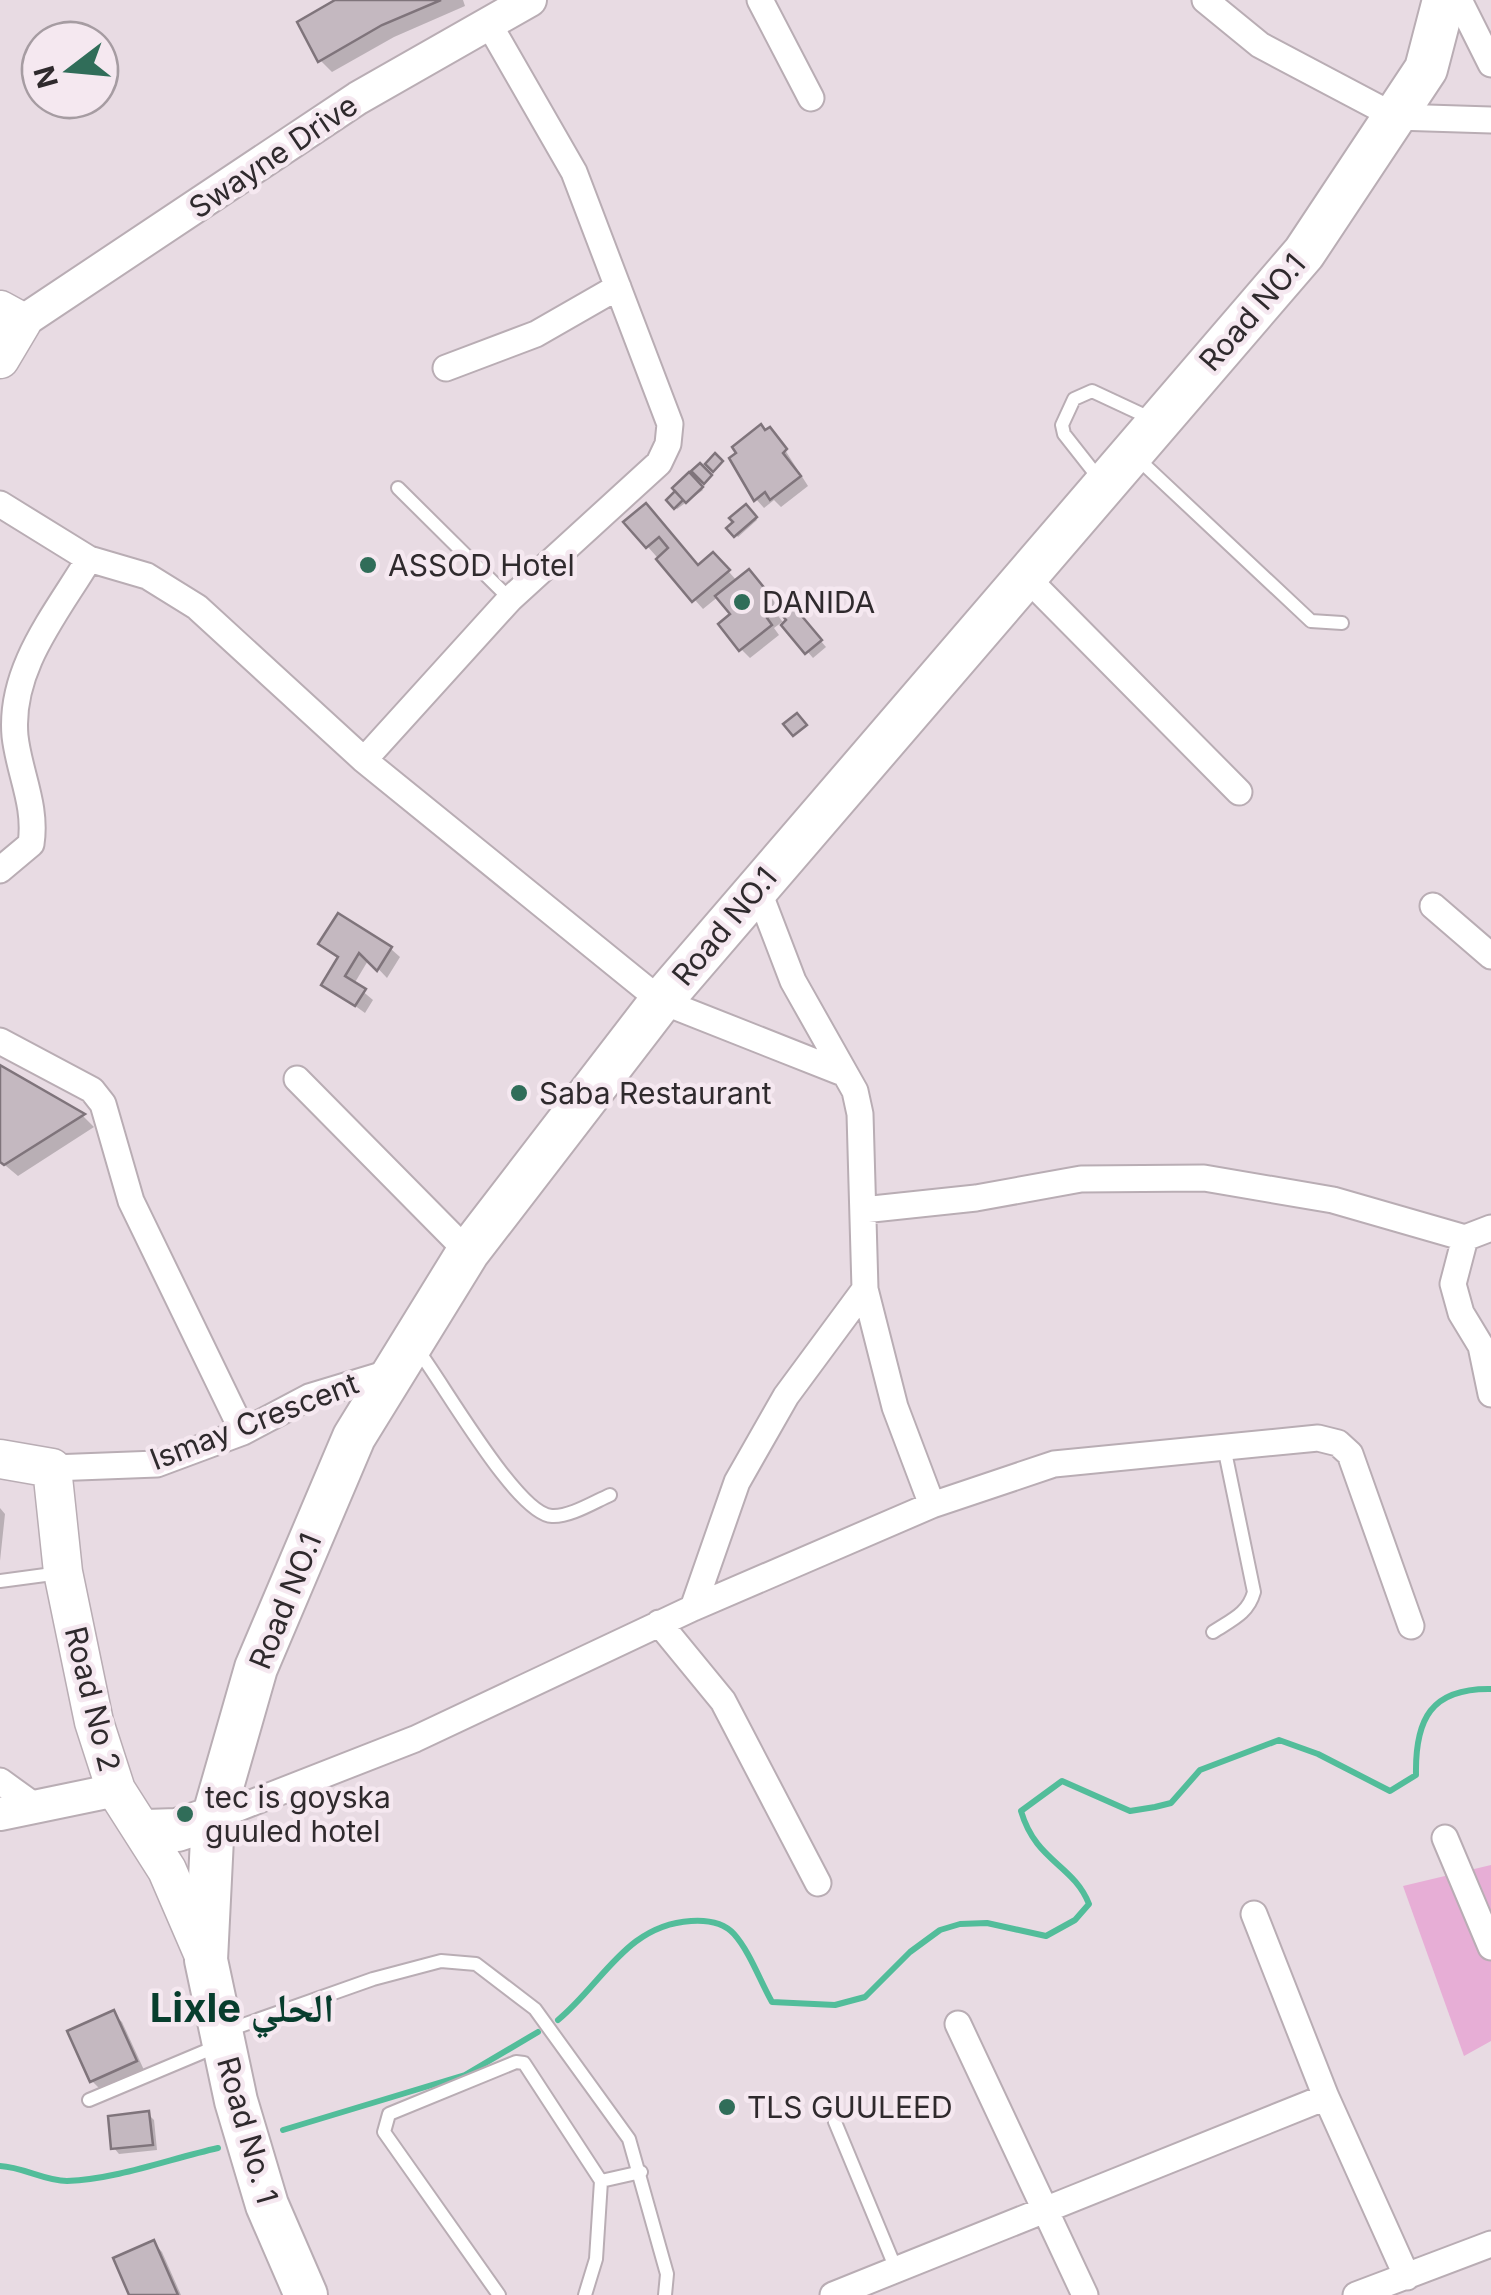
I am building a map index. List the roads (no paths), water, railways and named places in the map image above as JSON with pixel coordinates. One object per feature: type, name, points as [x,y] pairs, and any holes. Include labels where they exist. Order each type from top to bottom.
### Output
[{"type":"highway","name":"Road NO.1","points":[[206,1960],[213,1818],[256,1668],[354,1436],[468,1252],[661,1002],[757,887],[1304,253],[1426,69],[1444,0]]},
{"type":"highway","points":[[146,1831],[177,1830],[213,1818]]},
{"type":"highway","name":"Road No. 1","points":[[206,1960],[268,2205],[306,2295]]},
{"type":"main road","name":"Swayne Drive","points":[[11,316],[358,98],[530,0]]},
{"type":"main road","points":[[0,359],[11,316]]},
{"type":"main road","points":[[0,1459],[52,1468]]},
{"type":"main road","name":"Road No 2","points":[[52,1468],[62,1572],[94,1722],[116,1790],[146,1831],[189,1915],[206,1960]]},
{"type":"main road","points":[[0,1814],[116,1790]]},
{"type":"street","points":[[760,0],[811,98]]},
{"type":"street","points":[[1204,0],[1260,45],[1396,117],[1491,120]]},
{"type":"street","points":[[1459,0],[1491,64]]},
{"type":"street","points":[[364,760],[510,600],[660,463],[668,444],[670,424],[574,172],[489,24]]},
{"type":"street","points":[[446,368],[536,334],[618,287]]},
{"type":"street","points":[[0,504],[88,559],[146,576],[198,607],[364,760],[661,1002],[843,1072]]},
{"type":"street","points":[[0,870],[31,844],[34,827],[15,735],[19,676],[88,559]]},
{"type":"street","points":[[1026,577],[1239,792]]},
{"type":"street","points":[[757,887],[793,981],[855,1091],[860,1114],[865,1289],[895,1407],[932,1505]]},
{"type":"street","points":[[1433,906],[1491,956]]},
{"type":"street","points":[[0,1041],[92,1090],[103,1104],[132,1202],[243,1432]]},
{"type":"street","points":[[298,1080],[468,1252]]},
{"type":"street","points":[[863,1210],[976,1198],[1081,1179],[1204,1178],[1333,1200],[1465,1238],[1491,1228]]},
{"type":"street","points":[[1465,1238],[1454,1284],[1461,1312],[1481,1346],[1491,1394]]},
{"type":"street","points":[[692,1608],[736,1482],[786,1396],[865,1289]]},
{"type":"street","name":"Ismay Crescent","points":[[52,1468],[157,1464],[243,1432],[403,1357]]},
{"type":"street","points":[[213,1818],[415,1739],[692,1608],[932,1505],[1054,1464],[1318,1438],[1338,1443],[1350,1454],[1411,1626]]},
{"type":"street","points":[[659,1623],[723,1701],[818,1883]]},
{"type":"street","points":[[0,1781],[36,1807]]},
{"type":"street","points":[[1445,1838],[1491,1946]]},
{"type":"street","points":[[1254,1914],[1326,2097],[1407,2277]]},
{"type":"street","points":[[958,2024],[1086,2295]]},
{"type":"street","points":[[834,2295],[1326,2097]]},
{"type":"street","points":[[1356,2295],[1491,2244]]},
{"type":"lane","points":[[1103,484],[1064,434],[1062,425],[1074,398],[1092,391],[1145,437],[1310,622],[1342,623]]},
{"type":"lane","points":[[398,488],[510,600]]},
{"type":"lane","points":[[403,1357],[514,1493],[540,1514],[556,1517],[610,1495]]},
{"type":"lane","points":[[1212,1632],[1241,1614],[1250,1605],[1254,1592],[1224,1447]]},
{"type":"lane","points":[[0,1581],[62,1572]]},
{"type":"lane","points":[[89,2100],[223,2038],[424,1965],[441,1961],[476,1964],[535,2009],[629,2139],[667,2274],[665,2295]]},
{"type":"lane","points":[[499,2295],[384,2132],[389,2114],[516,2062],[524,2063],[601,2181],[596,2258],[585,2295]]},
{"type":"lane","points":[[835,2122],[896,2269]]},
{"type":"lane","points":[[601,2181],[641,2172]]},
{"type":"waterway","points":[[558,2020],[632,1944],[668,1925],[691,1921],[714,1923],[734,1934],[772,2002],[835,2005],[865,1997],[910,1952],[940,1930],[987,1923],[1046,1936],[1075,1920],[1089,1904],[1074,1880],[1036,1841],[1021,1811],[1062,1781],[1130,1811],[1155,1807],[1171,1803],[1200,1770],[1279,1740],[1318,1754],[1390,1791],[1416,1775],[1419,1738],[1431,1711],[1454,1694],[1491,1689]]},
{"type":"waterway","points":[[283,2130],[465,2075],[538,2032]]},
{"type":"waterway","points":[[0,2166],[67,2181],[124,2173],[218,2148]]},
{"type":"place","name":"ASSOD Hotel","points":[[368,565]]},
{"type":"place","name":"DANIDA","points":[[742,602]]},
{"type":"place","name":"Saba Restaurant","points":[[519,1093]]},
{"type":"place","name":"tec is goyska guuled hotel","points":[[185,1814]]},
{"type":"place","name":"TLS GUULEED","points":[[727,2107]]},
{"type":"district","name":"Lixle الحلي","points":[[242,2007]]}]
